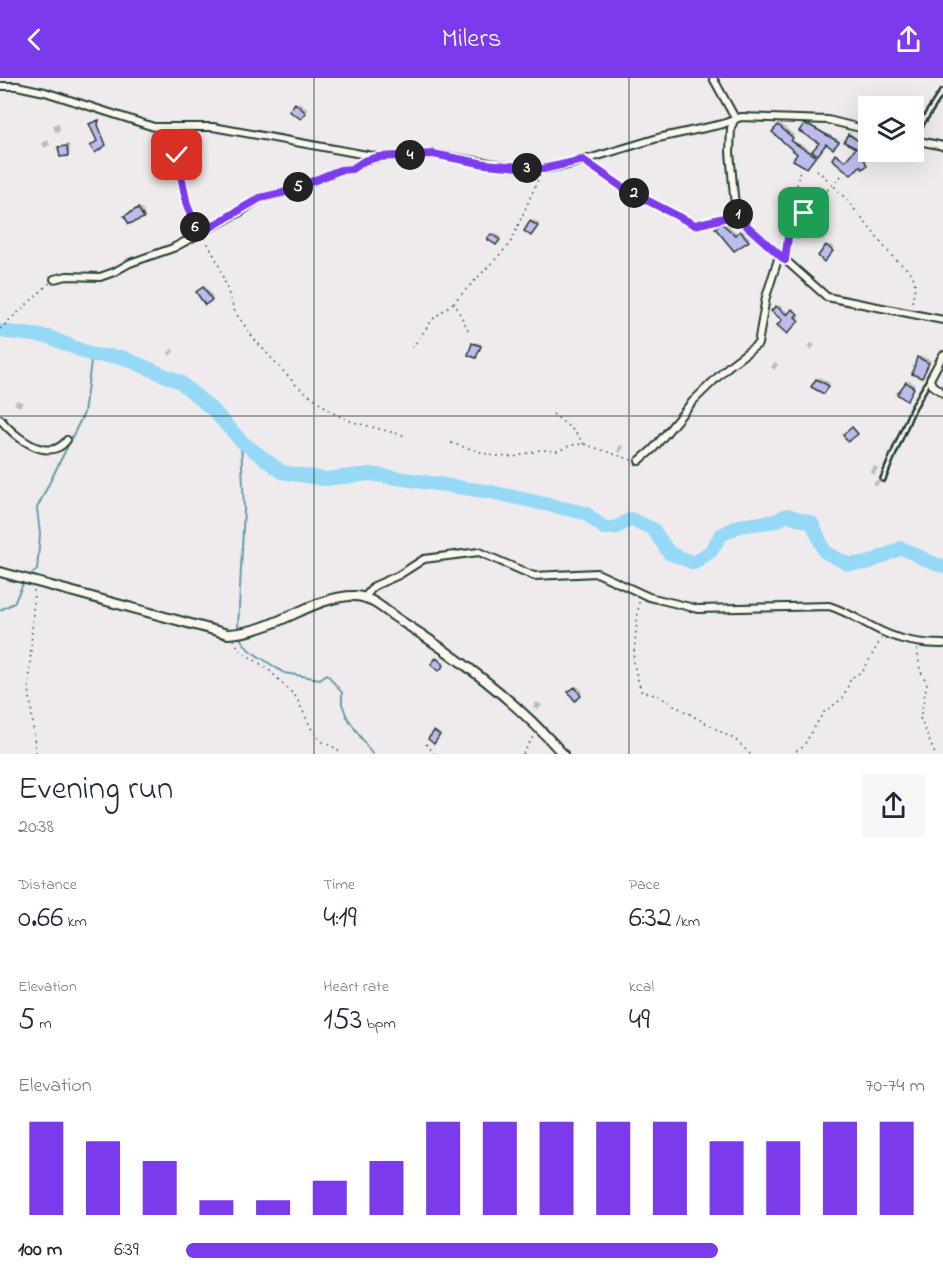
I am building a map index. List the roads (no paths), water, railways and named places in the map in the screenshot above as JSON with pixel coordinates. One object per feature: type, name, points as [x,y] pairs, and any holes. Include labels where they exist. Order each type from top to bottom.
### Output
[{"type":"street","points":[[712,78],[735,118]]},
{"type":"street","points":[[0,86],[17,86],[45,92],[142,124],[177,128],[213,127],[378,157]]},
{"type":"street","points":[[735,118],[731,128],[730,152],[736,209],[747,226],[809,283],[833,300],[864,303],[914,316],[943,320]]},
{"type":"street","points":[[54,279],[67,276],[100,277],[173,248],[260,198],[286,192],[340,170],[352,169],[364,161],[378,157],[433,154],[485,164],[543,169],[658,138],[695,132],[735,118],[828,120],[858,128]]},
{"type":"street","points":[[924,142],[943,146]]},
{"type":"street","points":[[639,461],[653,449],[693,401],[729,366],[758,344],[766,297],[782,258]]},
{"type":"street","points":[[943,355],[930,379],[932,385],[943,393]]},
{"type":"street","points":[[0,419],[15,436],[40,447],[58,448],[67,440]]},
{"type":"street","points":[[364,597],[374,586],[399,575],[424,559],[479,552],[534,576],[597,573],[640,593],[681,607],[698,609],[829,606],[843,610],[884,633],[911,641],[943,644]]},
{"type":"street","points":[[0,572],[228,633],[242,633],[274,625],[319,604],[338,599],[364,597],[453,654],[524,711],[563,754]]},
{"type":"lane","points":[[924,120],[942,92]]},
{"type":"lane","points":[[883,479],[912,410],[930,379]]},
{"type":"waterway","points":[[0,331],[49,337],[92,355],[122,357],[180,382],[214,411],[241,441],[282,472],[324,479],[370,474],[491,492],[585,513],[604,528],[615,528],[631,519],[653,529],[669,553],[694,563],[711,551],[721,535],[739,526],[776,521],[787,515],[812,523],[825,552],[848,564],[868,563],[901,548],[943,566]]},
{"type":"waterway","points":[[27,577],[37,570],[40,534],[37,508],[84,413],[92,355]]},
{"type":"waterway","points":[[238,628],[244,509],[241,441]]},
{"type":"waterway","points":[[0,610],[14,603],[24,582]]},
{"type":"waterway","points":[[240,638],[249,650],[284,673],[320,679],[327,674],[342,693],[342,704],[347,717],[372,754]]}]
